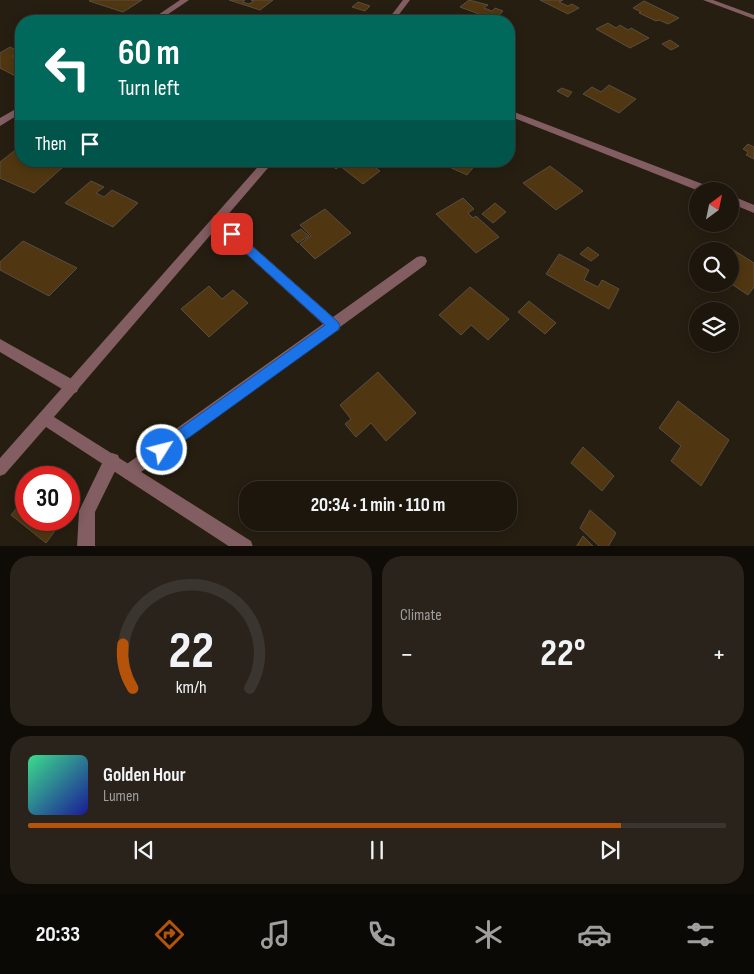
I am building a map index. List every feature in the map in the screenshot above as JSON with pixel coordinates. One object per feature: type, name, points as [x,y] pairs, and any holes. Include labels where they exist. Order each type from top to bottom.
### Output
[{"type":"street","points":[[162,15],[184,0]]},
{"type":"street","points":[[0,123],[15,113]]},
{"type":"street","points":[[217,221],[334,326]]},
{"type":"street","points":[[130,472],[334,326],[421,261]]},
{"type":"street","points":[[0,345],[72,387]]},
{"type":"street","points":[[86,546],[87,511],[112,461]]},
{"type":"lane","points":[[395,15],[407,0]]},
{"type":"lane","points":[[706,0],[754,17]]},
{"type":"lane","points":[[515,115],[689,183]]},
{"type":"lane","points":[[0,469],[264,167]]},
{"type":"lane","points":[[739,203],[754,209]]},
{"type":"lane","points":[[44,418],[245,546]]},
{"type":"building","points":[[142,0],[123,12],[89,1]]},
{"type":"building","points":[[229,0],[245,0],[242,2],[249,4],[254,1],[251,0],[273,0],[260,10]]},
{"type":"building","points":[[469,0],[488,5],[484,8],[492,11],[495,8],[503,11],[499,15],[482,15],[460,7]]},
{"type":"building","points":[[540,0],[563,0],[559,2],[568,6],[572,4],[579,8],[568,14]]},
{"type":"building","points":[[644,1],[679,18],[668,24],[659,20],[656,21],[633,8]]},
{"type":"building","points":[[358,2],[370,6],[365,11],[352,7]]},
{"type":"building","points":[[608,23],[616,28],[620,25],[628,30],[631,28],[649,38],[630,48],[596,29]]},
{"type":"building","points":[[670,40],[679,46],[671,50],[662,44]]},
{"type":"building","points":[[10,47],[15,50],[15,54],[12,56],[15,58],[15,76],[0,68],[0,53]]},
{"type":"building","points":[[609,85],[636,99],[619,113],[583,94],[592,87],[601,92]]},
{"type":"building","points":[[562,88],[572,92],[568,97],[557,91]]},
{"type":"building","points":[[748,144],[754,147],[754,159],[746,155],[748,152],[743,149]]},
{"type":"building","points":[[15,150],[15,167],[63,167],[34,193],[0,178],[0,162]]},
{"type":"building","points":[[550,166],[583,191],[556,210],[523,183]]},
{"type":"building","points":[[341,167],[375,167],[380,171],[363,184]]},
{"type":"building","points":[[449,167],[474,167],[467,175]]},
{"type":"building","points":[[91,181],[104,187],[96,193],[104,197],[112,190],[138,203],[113,227],[65,203]]},
{"type":"building","points":[[463,198],[474,209],[468,213],[473,218],[476,216],[499,237],[476,253],[436,214]]},
{"type":"building","points":[[495,203],[506,212],[493,223],[482,214]]},
{"type":"building","points":[[325,209],[351,233],[315,259],[300,244],[311,236],[300,225]]},
{"type":"building","points":[[301,229],[309,236],[298,243],[291,235]]},
{"type":"building","points":[[23,241],[77,268],[49,296],[0,270],[0,262]]},
{"type":"building","points":[[588,247],[599,255],[591,261],[580,254]]},
{"type":"building","points":[[559,254],[589,270],[584,280],[598,287],[602,280],[619,289],[609,309],[546,274]]},
{"type":"building","points":[[739,254],[754,263],[754,287],[748,295],[739,289]]},
{"type":"building","points":[[209,286],[222,299],[233,290],[248,303],[209,337],[181,309]]},
{"type":"building","points":[[470,287],[509,319],[488,340],[471,325],[461,335],[439,315]]},
{"type":"building","points":[[529,301],[556,323],[545,334],[518,312]]},
{"type":"building","points":[[378,372],[416,413],[386,441],[371,423],[356,437],[345,424],[351,419],[340,405]]},
{"type":"building","points":[[678,401],[729,440],[701,486],[671,461],[681,446],[659,428]]},
{"type":"building","points":[[583,447],[614,476],[602,491],[571,463]]},
{"type":"building","points":[[15,510],[15,518],[11,515]]},
{"type":"building","points":[[590,510],[616,533],[609,546],[599,546],[580,528]]},
{"type":"building","points":[[31,531],[55,531],[46,543]]},
{"type":"building","points":[[583,536],[593,546],[577,546]]},
{"type":"route","points":[[162,450],[334,326],[232,234]]}]
